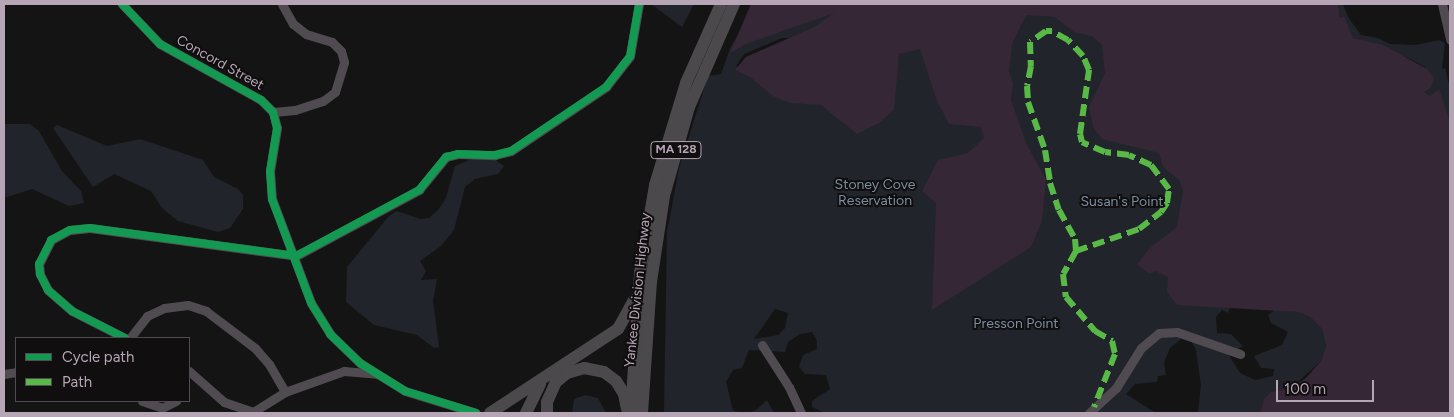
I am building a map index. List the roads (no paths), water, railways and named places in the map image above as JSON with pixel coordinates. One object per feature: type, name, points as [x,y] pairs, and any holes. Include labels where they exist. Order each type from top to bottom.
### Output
[{"type":"highway","name":"Yankee Division Highway","points":[[629,413],[638,296],[647,226],[672,122],[698,54],[721,4]]},
{"type":"highway","name":"Yankee Division Highway","points":[[642,413],[651,282],[664,196],[689,107],[734,4]]},
{"type":"highway","points":[[490,413],[614,332],[627,318],[635,298],[647,226]]},
{"type":"highway","points":[[545,409],[553,386],[563,376],[580,368],[596,369],[619,384],[629,413]]},
{"type":"highway","points":[[526,413],[543,380]]},
{"type":"street","name":"Concord Street","points":[[122,4],[160,44],[261,100],[273,112]]},
{"type":"street","points":[[282,4],[294,24],[306,34],[332,42],[341,51],[344,62],[335,92],[323,102],[295,110],[273,112],[277,128],[270,171],[272,199],[296,256],[311,303],[321,322],[360,363],[413,394],[476,413]]},
{"type":"street","points":[[124,337],[72,311],[52,295],[40,274],[45,247],[60,234],[80,229],[167,238],[296,256],[419,190],[446,157],[458,154],[494,155],[511,151],[611,82],[630,56],[638,4]]},
{"type":"street","points":[[1442,4],[1450,40]]},
{"type":"street","points":[[131,337],[147,316],[164,308],[188,305],[206,310],[255,348],[269,364],[285,392]]},
{"type":"street","points":[[1089,413],[1116,388],[1129,363],[1159,334],[1182,334],[1240,354]]},
{"type":"street","points":[[762,345],[789,387],[801,413]]},
{"type":"street","points":[[190,372],[224,402],[241,410],[260,410],[285,392],[344,371],[377,374]]},
{"type":"street","points":[[145,402],[162,408],[174,402]]},
{"type":"park label","name":"Stoney Cove Reservation","points":[[875,194]]},
{"type":"park label","name":"Susan's Point","points":[[1122,202]]},
{"type":"park label","name":"Presson Point","points":[[1016,324]]}]
